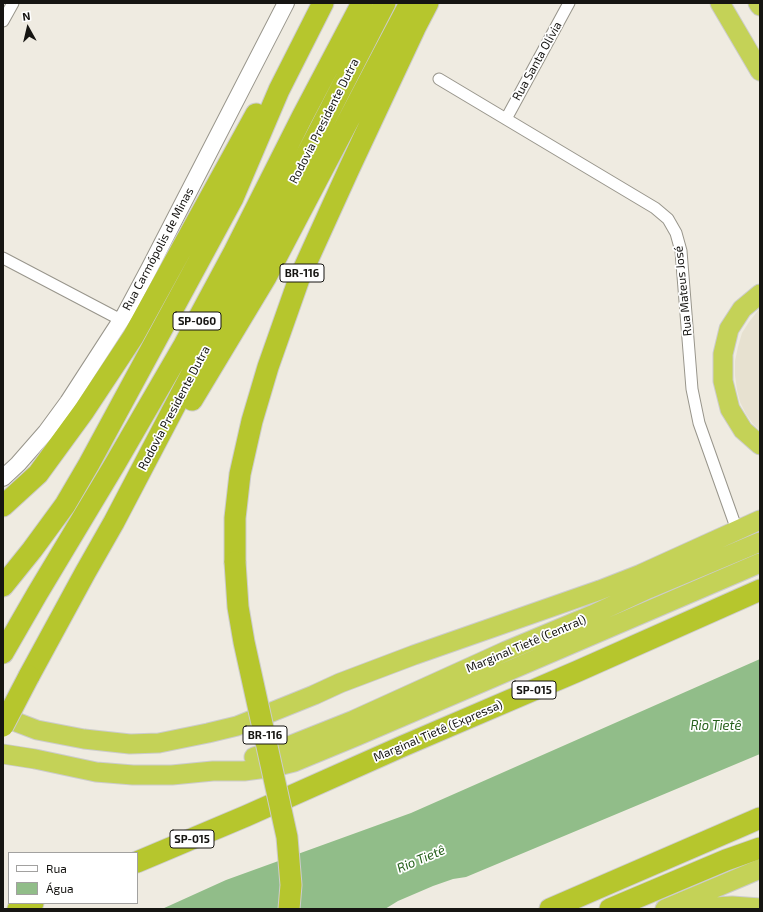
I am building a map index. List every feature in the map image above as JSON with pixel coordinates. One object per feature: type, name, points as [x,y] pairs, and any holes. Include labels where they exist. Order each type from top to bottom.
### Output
[{"type":"highway","points":[[6,583],[65,505],[89,464],[233,198],[279,90],[323,3]]},
{"type":"highway","name":"Rodovia Presidente Dutra","points":[[3,653],[184,345],[234,252],[302,117],[362,3]]},
{"type":"highway","name":"Rodovia Presidente Dutra","points":[[3,726],[84,573],[114,522],[385,3]]},
{"type":"highway","points":[[114,522],[150,473],[266,277],[410,3]]},
{"type":"highway","name":"BR-116","points":[[289,909],[291,885],[287,837],[244,642],[238,607],[235,518],[240,474],[252,421],[268,367],[299,279],[349,169],[428,3]]},
{"type":"highway","points":[[720,3],[760,71]]},
{"type":"highway","points":[[3,506],[38,474],[84,411],[132,337],[255,116],[279,90]]},
{"type":"highway","points":[[760,294],[742,309],[729,329],[723,354],[723,381],[730,409],[743,430],[760,444]]},
{"type":"highway","points":[[3,717],[38,730],[84,739],[130,744],[159,743],[237,726],[340,683],[414,655],[641,574],[760,520]]},
{"type":"highway","name":"Marginal Tietê (Central)","points":[[292,753],[354,720],[648,589],[760,542]]},
{"type":"highway","name":"Marginal Tietê (Central)","points":[[292,753],[364,733],[760,563]]},
{"type":"highway","points":[[340,683],[347,685],[358,684],[648,589]]},
{"type":"highway","name":"Marginal Tietê (Expressa)","points":[[138,862],[246,816],[760,590]]},
{"type":"highway","points":[[3,754],[96,772],[126,775],[172,775],[213,771],[244,771],[274,767],[292,753]]},
{"type":"highway","points":[[550,909],[751,824],[760,818]]},
{"type":"highway","points":[[610,909],[726,860],[760,848]]},
{"type":"highway","points":[[665,909],[760,869]]},
{"type":"highway","points":[[18,909],[30,904]]},
{"type":"highway","points":[[680,909],[732,906],[760,908]]},
{"type":"main road","name":"Rua Carmópolis de Minas","points":[[3,478],[18,464],[46,432],[68,402],[121,320],[149,269],[286,3]]},
{"type":"street","points":[[3,21],[13,3]]},
{"type":"street","name":"Rua Santa Olívia","points":[[506,119],[569,3]]},
{"type":"street","name":"Rua Mateus José","points":[[439,79],[655,208],[668,219],[676,233],[681,250],[692,389],[697,416],[737,530]]},
{"type":"street","points":[[3,258],[121,320]]},
{"type":"shaded area","points":[[760,308],[760,431],[746,414],[740,402],[735,375],[735,361],[742,333]]},
{"type":"water","name":"Rio Tietê","points":[[760,659],[760,754],[466,877],[453,879],[433,886],[398,901],[385,909],[162,909],[226,880],[411,813]]}]
